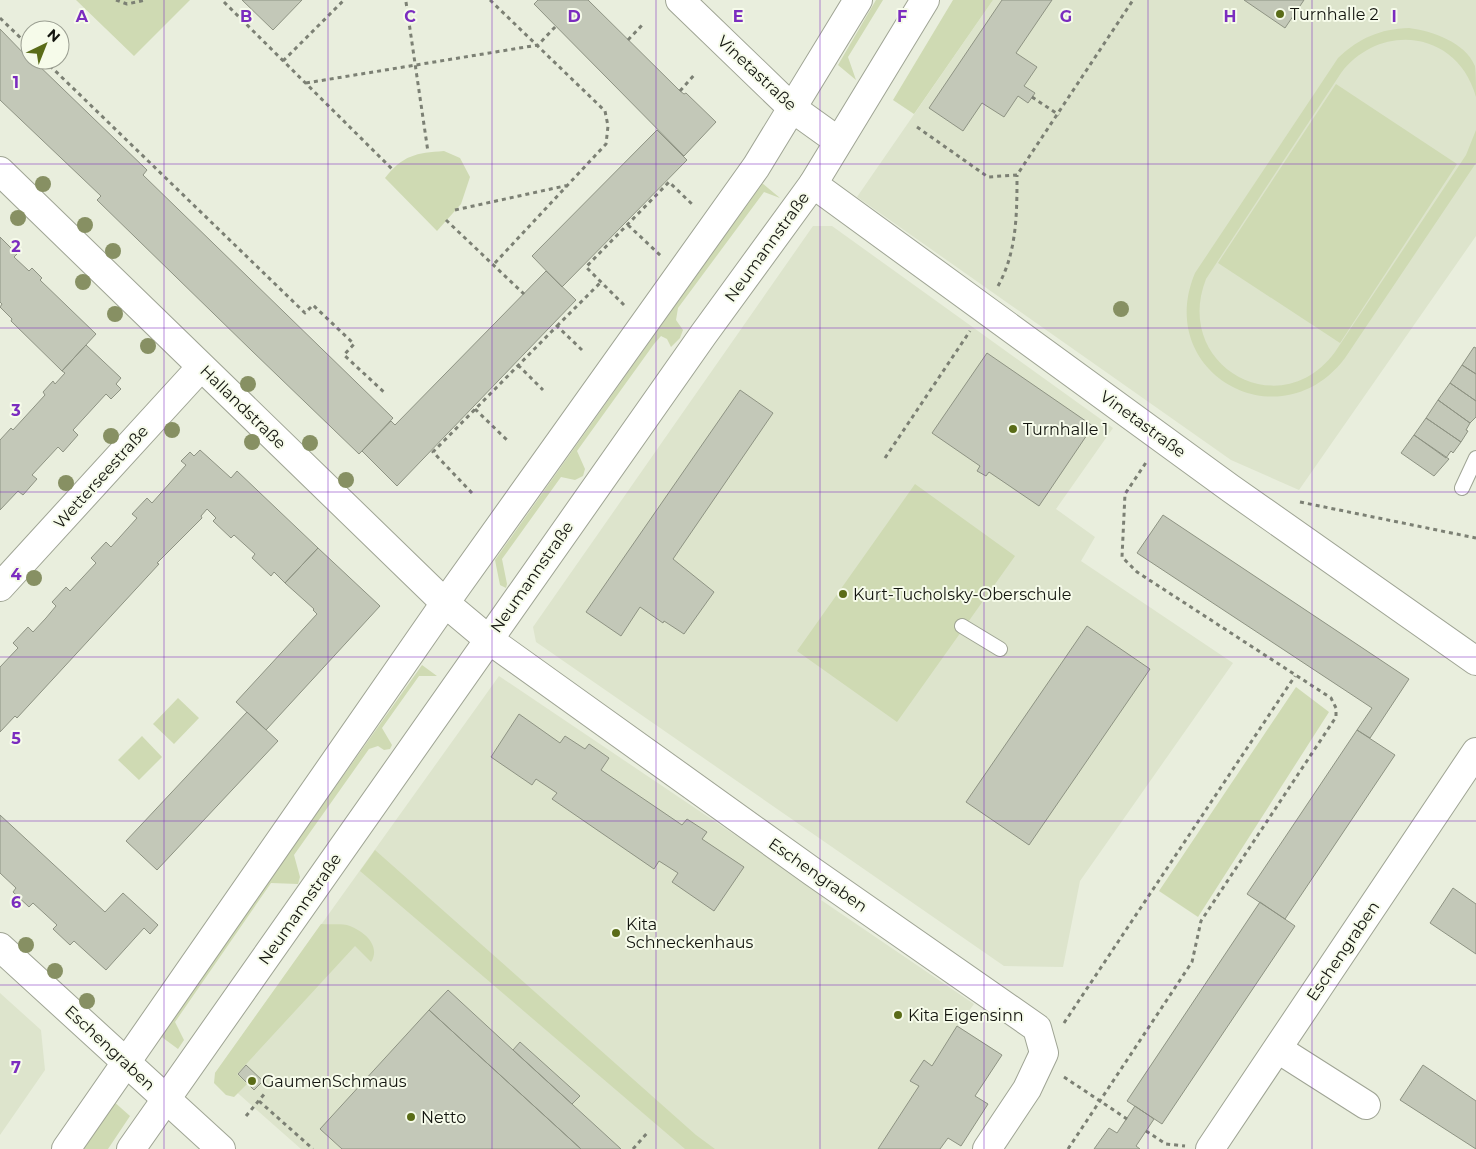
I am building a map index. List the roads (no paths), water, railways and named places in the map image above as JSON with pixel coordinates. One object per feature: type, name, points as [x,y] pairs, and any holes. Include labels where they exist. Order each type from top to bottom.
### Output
[{"type":"street","name":"Vinetastraße","points":[[680,0],[792,108],[838,141]]},
{"type":"street","points":[[66,1149],[445,603],[756,167],[858,0]]},
{"type":"street","name":"Neumannstraße","points":[[131,1149],[488,639],[703,335],[813,184],[926,0]]},
{"type":"street","name":"Hallandstraße","points":[[0,171],[445,603],[488,639]]},
{"type":"street","name":"Vinetastraße","points":[[813,184],[1163,438],[1476,661]]},
{"type":"street","name":"Wetterseestraße","points":[[0,588],[201,367]]},
{"type":"street","name":"Eschengraben","points":[[488,639],[813,872],[1037,1028],[1042,1057],[1026,1089],[987,1149]]},
{"type":"street","name":"Eschengraben","points":[[1210,1149],[1476,752]]},
{"type":"street","name":"Eschengraben","points":[[0,947],[221,1149]]},
{"type":"street","points":[[1278,1049],[1366,1105]]},
{"type":"lane","points":[[1462,488],[1476,458]]},
{"type":"lane","points":[[962,626],[1000,649]]},
{"type":"place","name":"Turnhalle 2","points":[[1280,14]]},
{"type":"place","name":"Turnhalle 1","points":[[1013,429]]},
{"type":"place","name":"Kurt-Tucholsky-Oberschule","points":[[843,594]]},
{"type":"place","name":"Kita Schneckenhaus","points":[[616,933]]},
{"type":"place","name":"Kita Eigensinn","points":[[898,1015]]},
{"type":"place","name":"GaumenSchmaus","points":[[252,1081]]},
{"type":"place","name":"Netto","points":[[411,1117]]}]
